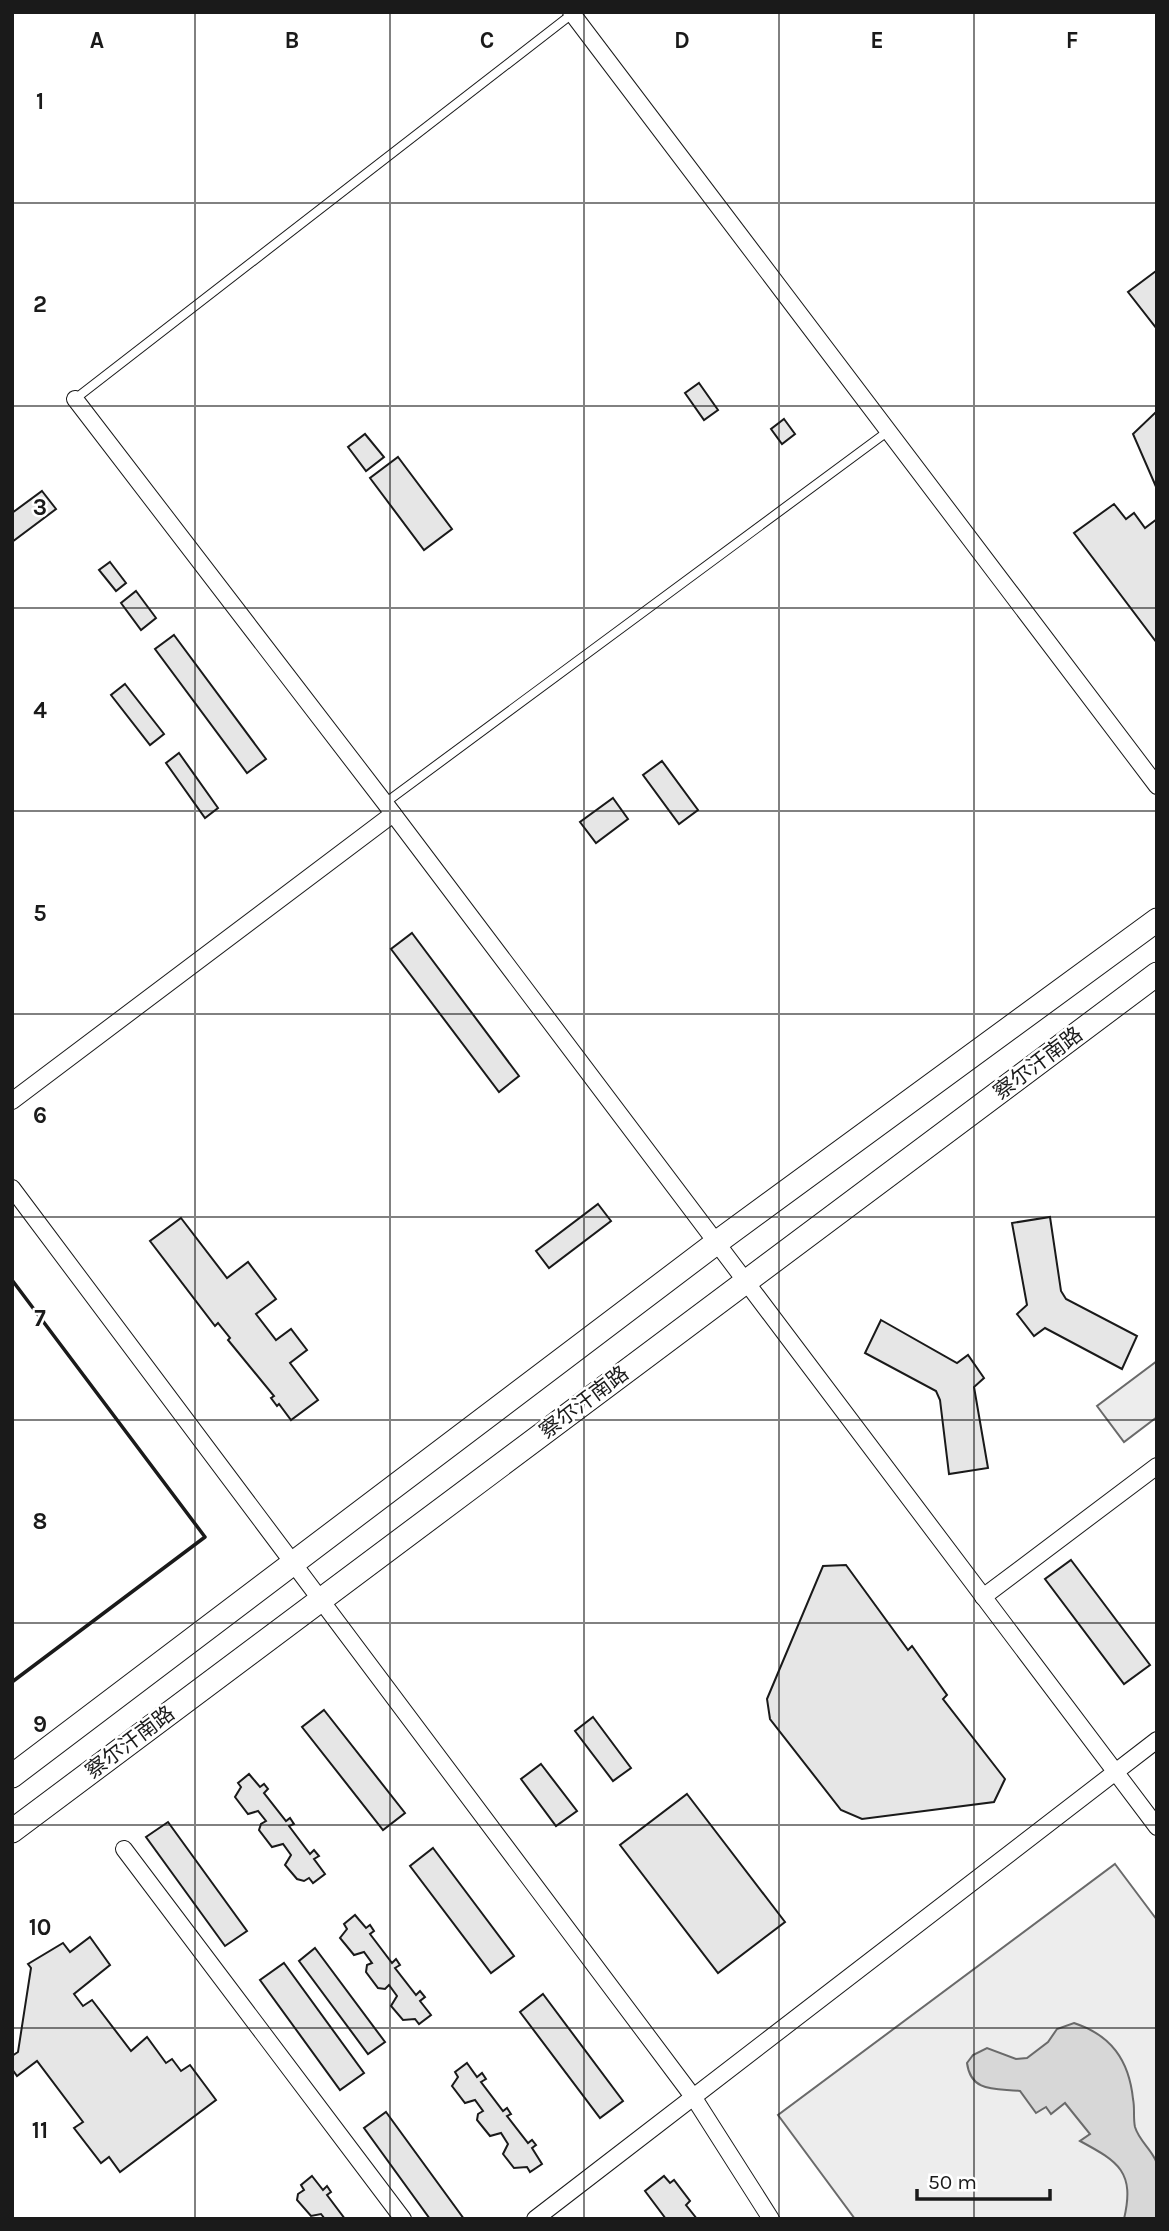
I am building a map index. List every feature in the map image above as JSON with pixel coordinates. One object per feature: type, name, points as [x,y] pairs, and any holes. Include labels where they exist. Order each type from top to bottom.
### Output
[{"type":"main road","points":[[12,1776],[292,1561],[716,1243],[1157,920]]},
{"type":"main road","name":"察尔汗南路","points":[[12,1831],[1157,974]]},
{"type":"street","points":[[572,13],[1157,786]]},
{"type":"street","points":[[75,399],[389,808],[1157,1826]]},
{"type":"street","points":[[12,1101],[389,808]]},
{"type":"street","points":[[12,1188],[694,2098],[771,2219]]},
{"type":"street","points":[[983,1597],[1157,1466]]},
{"type":"street","points":[[535,2219],[1157,1740]]},
{"type":"street","points":[[124,1849],[402,2219]]},
{"type":"lane","points":[[75,399],[572,13]]},
{"type":"lane","points":[[389,808],[887,432]]},
{"type":"shaded area","points":[[1157,1361],[1157,1417],[1124,1442],[1097,1406]]},
{"type":"shaded area","points":[[1115,1864],[1157,1920],[1157,2219],[855,2219],[778,2115]]},
{"type":"shaded area","points":[[1074,2023],[1098,2034],[1108,2042],[1127,2072],[1134,2102],[1135,2127],[1157,2164],[1157,2219],[1124,2219],[1127,2190],[1121,2170],[1105,2155],[1080,2141],[1090,2134],[1065,2103],[1051,2114],[1046,2107],[1036,2113],[1020,2091],[987,2088],[974,2080],[970,2073],[967,2063],[973,2055],[987,2048],[1016,2059],[1027,2058],[1048,2042],[1057,2029]]},
{"type":"building","points":[[1157,272],[1157,329],[1128,292]]},
{"type":"building","points":[[699,383],[718,410],[704,420],[685,393]]},
{"type":"building","points":[[1157,411],[1157,489],[1133,434]]},
{"type":"building","points":[[784,419],[795,434],[782,444],[771,429]]},
{"type":"building","points":[[365,434],[384,457],[366,471],[348,447]]},
{"type":"building","points":[[398,457],[452,529],[424,550],[370,478]]},
{"type":"building","points":[[42,491],[56,509],[12,542],[12,513]]},
{"type":"building","points":[[1114,504],[1126,519],[1134,513],[1145,528],[1157,519],[1157,643],[1074,533]]},
{"type":"building","points":[[110,562],[126,583],[116,591],[99,570]]},
{"type":"building","points":[[136,591],[156,618],[141,630],[121,603]]},
{"type":"building","points":[[174,635],[266,759],[247,773],[155,649]]},
{"type":"building","points":[[125,684],[164,734],[150,745],[111,695]]},
{"type":"building","points":[[179,753],[218,808],[205,818],[166,763]]},
{"type":"building","points":[[662,761],[698,810],[679,824],[643,775]]},
{"type":"building","points":[[613,798],[628,819],[596,843],[580,822]]},
{"type":"building","points":[[412,933],[519,1076],[499,1092],[391,949]]},
{"type":"building","points":[[598,1204],[611,1221],[549,1268],[536,1251]]},
{"type":"building","points":[[1050,1217],[1061,1291],[1066,1299],[1137,1336],[1122,1369],[1045,1328],[1034,1336],[1017,1314],[1027,1305],[1012,1223]]},
{"type":"building","points":[[181,1218],[227,1278],[248,1262],[276,1299],[256,1314],[276,1340],[291,1329],[307,1350],[290,1363],[318,1400],[291,1420],[271,1398],[274,1396],[228,1340],[230,1338],[218,1323],[215,1326],[150,1241]]},
{"type":"building","points":[[881,1320],[957,1363],[968,1355],[984,1378],[974,1387],[988,1468],[949,1474],[940,1400],[936,1391],[865,1353]]},
{"type":"building","points":[[1071,1560],[1150,1665],[1124,1684],[1045,1579]]},
{"type":"building","points":[[846,1565],[908,1650],[912,1646],[947,1695],[943,1699],[1005,1779],[994,1802],[862,1819],[841,1810],[770,1719],[767,1699],[823,1566]]},
{"type":"building","points":[[324,1710],[405,1813],[383,1830],[302,1727]]},
{"type":"building","points":[[593,1717],[631,1768],[613,1781],[575,1731]]},
{"type":"building","points":[[541,1764],[577,1811],[556,1826],[521,1779]]},
{"type":"building","points":[[249,1774],[260,1787],[264,1784],[268,1789],[264,1793],[286,1821],[290,1818],[294,1824],[289,1826],[310,1854],[314,1850],[319,1856],[314,1859],[325,1874],[313,1883],[309,1878],[304,1881],[297,1879],[285,1865],[291,1855],[283,1844],[272,1847],[259,1830],[261,1824],[266,1821],[258,1811],[248,1814],[235,1797],[241,1787],[238,1783]]},
{"type":"building","points":[[687,1794],[785,1922],[718,1973],[620,1845]]},
{"type":"building","points":[[168,1822],[247,1931],[225,1946],[146,1837]]},
{"type":"building","points":[[433,1848],[514,1956],[491,1973],[410,1866]]},
{"type":"building","points":[[355,1915],[366,1928],[370,1925],[374,1931],[370,1934],[392,1963],[396,1959],[400,1965],[395,1968],[416,1995],[420,1991],[425,1997],[420,2001],[431,2015],[419,2024],[415,2019],[403,2020],[391,2006],[397,1996],[389,1985],[385,1989],[378,1988],[366,1972],[367,1965],[372,1963],[364,1952],[354,1955],[340,1938],[347,1929],[344,1924]]},
{"type":"building","points":[[90,1937],[110,1965],[74,1994],[83,2006],[92,2000],[131,2051],[147,2037],[166,2063],[172,2059],[181,2071],[190,2065],[216,2100],[120,2172],[109,2157],[101,2163],[74,2128],[83,2122],[37,2061],[17,2076],[12,2069],[12,2056],[18,2052],[31,1968],[28,1964],[63,1943],[70,1952]]},
{"type":"building","points":[[315,1948],[385,2042],[368,2054],[299,1961]]},
{"type":"building","points":[[284,1963],[364,2073],[340,2090],[260,1980]]},
{"type":"building","points":[[543,1994],[623,2101],[600,2118],[520,2012]]},
{"type":"building","points":[[467,2063],[477,2077],[482,2073],[486,2079],[481,2082],[503,2111],[507,2108],[511,2114],[507,2116],[528,2143],[532,2140],[536,2145],[532,2148],[542,2164],[530,2172],[527,2167],[514,2168],[503,2154],[508,2144],[501,2133],[490,2136],[477,2120],[478,2114],[483,2111],[475,2100],[465,2103],[452,2086],[458,2077],[455,2072]]},
{"type":"building","points":[[386,2112],[464,2219],[430,2219],[364,2128]]},
{"type":"building","points":[[312,2176],[323,2190],[327,2186],[331,2192],[327,2195],[345,2219],[325,2219],[321,2214],[311,2216],[297,2200],[298,2194],[304,2190],[301,2185]]},
{"type":"building","points":[[664,2176],[670,2183],[674,2180],[690,2201],[686,2205],[697,2219],[666,2219],[645,2191]]},
{"type":"wall","points":[[12,1280],[205,1537],[12,1682]]}]
